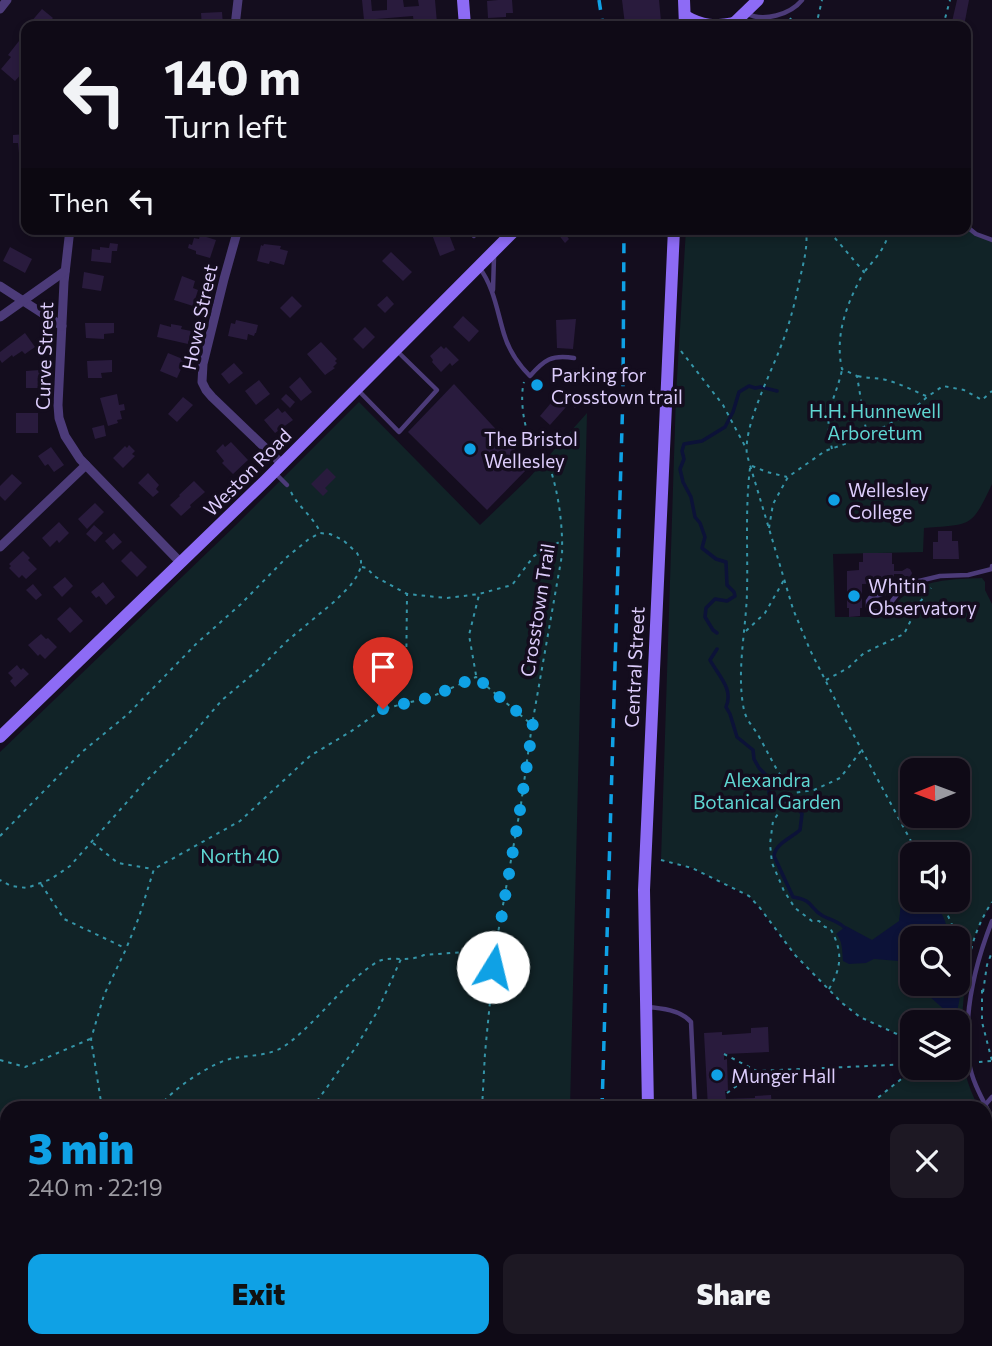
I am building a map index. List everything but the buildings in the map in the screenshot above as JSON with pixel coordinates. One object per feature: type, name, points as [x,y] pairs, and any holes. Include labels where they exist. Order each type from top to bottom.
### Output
[{"type":"main road","points":[[463,0],[465,21]]},
{"type":"main road","points":[[684,0],[685,21]]},
{"type":"main road","points":[[736,21],[758,0]]},
{"type":"main road","name":"Weston Road","points":[[0,737],[278,468],[510,235]]},
{"type":"main road","name":"Central Street","points":[[648,1101],[645,862],[674,235]]},
{"type":"street","points":[[0,9],[8,0]]},
{"type":"street","points":[[236,21],[238,0]]},
{"type":"street","name":"Curve Street","points":[[69,235],[58,405],[62,430],[68,443],[86,465],[181,563]]},
{"type":"street","name":"Howe Street","points":[[236,235],[204,359],[202,382],[212,397],[278,468]]},
{"type":"street","points":[[0,317],[65,271]]},
{"type":"street","points":[[0,286],[62,326]]},
{"type":"street","points":[[0,547],[86,465]]},
{"type":"lane","points":[[745,13],[757,18],[775,16],[797,6],[802,0]]},
{"type":"lane","points":[[971,230],[992,240]]},
{"type":"lane","points":[[493,253],[493,294]]},
{"type":"lane","points":[[479,267],[488,280],[510,349],[530,376],[547,360],[560,356],[574,358]]},
{"type":"lane","points":[[357,389],[399,432],[437,390],[396,350]]},
{"type":"lane","points":[[278,468],[287,485]]},
{"type":"lane","points":[[903,587],[886,610],[876,612],[868,607],[870,598],[919,581],[940,576],[968,575],[992,568]]},
{"type":"lane","points":[[983,1101],[975,1085],[969,1062],[968,1028],[975,977],[992,921]]},
{"type":"lane","points":[[645,1006],[665,1009],[685,1016],[691,1022],[695,1101]]},
{"type":"path","points":[[817,21],[822,0]]},
{"type":"path","points":[[944,21],[950,0]]},
{"type":"path","points":[[746,449],[757,404],[794,309],[807,244],[806,235]]},
{"type":"path","points":[[832,235],[864,272]]},
{"type":"path","points":[[832,449],[829,411],[842,369],[841,328],[851,295],[889,235]]},
{"type":"path","points":[[680,349],[723,405],[746,449],[768,531],[806,640],[912,842]]},
{"type":"path","points":[[842,369],[857,376],[880,378],[927,397]]},
{"type":"path","name":"Crosstown Trail","points":[[482,1101],[486,1030],[495,950],[563,540],[551,471],[544,456],[529,438],[521,400],[523,388],[530,376]]},
{"type":"path","points":[[857,376],[867,436]]},
{"type":"path","points":[[768,531],[773,504],[788,477],[825,451],[867,436],[908,414],[943,386],[964,390],[982,400],[992,391]]},
{"type":"path","points":[[750,465],[788,477]]},
{"type":"path","points":[[750,465],[746,539],[747,591],[740,670],[744,710],[748,722],[757,733],[775,768],[793,793]]},
{"type":"path","points":[[287,485],[296,501],[316,523],[320,533]]},
{"type":"path","points":[[0,836],[82,752],[128,714],[196,643],[309,539],[320,533],[336,537],[349,545],[359,557],[361,567],[354,580],[335,601],[222,700],[70,866],[41,884],[27,888],[11,886],[0,880]]},
{"type":"path","points":[[361,567],[367,568],[374,576],[407,594],[447,598],[479,594],[512,584],[534,556],[563,540]]},
{"type":"path","points":[[825,680],[848,668],[864,653],[904,634],[920,602],[940,576]]},
{"type":"path","points":[[745,632],[765,613],[784,580]]},
{"type":"path","points":[[92,842],[118,863],[154,869],[240,821],[310,756],[383,709],[405,683],[407,594]]},
{"type":"path","points":[[479,594],[470,635],[476,677],[533,725]]},
{"type":"path","points":[[383,709],[431,697],[476,677]]},
{"type":"path","points":[[793,793],[814,790],[841,778],[862,750]]},
{"type":"path","points":[[793,793],[773,821],[770,844],[772,863],[795,908],[811,921],[819,921],[830,928],[837,939],[839,965],[829,989]]},
{"type":"path","points":[[660,860],[692,869],[750,896],[795,956],[842,1003],[860,1017],[900,1035]]},
{"type":"path","points":[[101,1101],[91,1039],[104,995],[139,917],[154,869]]},
{"type":"path","points":[[41,884],[64,919],[126,949]]},
{"type":"path","points":[[164,1101],[195,1076],[230,1058],[266,1054],[284,1047],[349,983],[380,960],[495,950]]},
{"type":"path","points":[[983,992],[992,952]]},
{"type":"path","points":[[317,1101],[356,1047],[377,1012],[401,960]]},
{"type":"path","points":[[0,1060],[25,1067],[91,1039]]},
{"type":"path","points":[[724,1054],[757,1072],[900,1065]]},
{"type":"path","points":[[727,1093],[757,1072]]},
{"type":"path","points":[[874,1101],[900,1080]]},
{"type":"green space","name":"Wellesley College","points":[[971,230],[992,240],[992,484],[974,517],[968,521],[952,526],[924,528],[923,552],[833,554],[835,617],[884,617],[912,590],[956,579],[982,578],[992,604],[992,902],[977,932],[970,955],[970,926],[900,926],[900,996],[964,996],[963,1010],[900,1010],[900,1035],[860,1017],[842,1003],[795,955],[749,896],[692,868],[661,860],[676,395],[686,235],[971,235]]},
{"type":"green space","name":"North 40","points":[[359,402],[480,525],[529,478],[587,413],[570,1101],[0,1101],[0,752],[236,525]]},
{"type":"green space","name":"Wellesley College","points":[[900,1080],[968,1080],[976,1101],[874,1101]]},
{"type":"shaded area","points":[[900,912],[941,912],[946,926],[900,926],[900,962],[874,959],[866,963],[849,964],[843,961],[841,943],[836,934],[846,926],[872,940],[899,921]]},
{"type":"shaded area","points":[[929,996],[960,996],[957,1010],[945,1010]]},
{"type":"waterway","points":[[717,633],[705,617],[706,608],[715,599],[727,601],[735,596],[727,585],[726,562],[716,559],[702,548],[705,537],[695,517],[691,497],[680,469],[684,459],[682,451],[684,444],[702,441],[725,427],[739,392],[749,386],[777,391]]},
{"type":"waterway","points":[[717,649],[710,660],[727,688],[726,707],[737,737],[753,750],[754,759],[765,774],[769,793],[774,799],[795,802],[802,814],[800,830],[780,845],[774,856],[793,897],[805,900],[823,916],[844,927]]},
{"type":"railway","points":[[599,0],[602,21]]},
{"type":"railway","points":[[602,1101],[623,393],[624,235]]},
{"type":"place","name":"Parking for Crosstown trail","points":[[537,385]]},
{"type":"place","name":"The Bristol Wellesley","points":[[470,449]]},
{"type":"place","name":"Wellesley College","points":[[834,500]]},
{"type":"place","name":"Whitin Observatory","points":[[854,596]]},
{"type":"place","name":"Munger Hall","points":[[717,1075]]},
{"type":"route","points":[[383,709],[431,697],[476,677],[533,725],[493,967]]},
{"type":"park label","name":"H.H. Hunnewell Arboretum","points":[[875,421]]},
{"type":"park label","name":"Alexandra Botanical Garden","points":[[767,790]]}]
